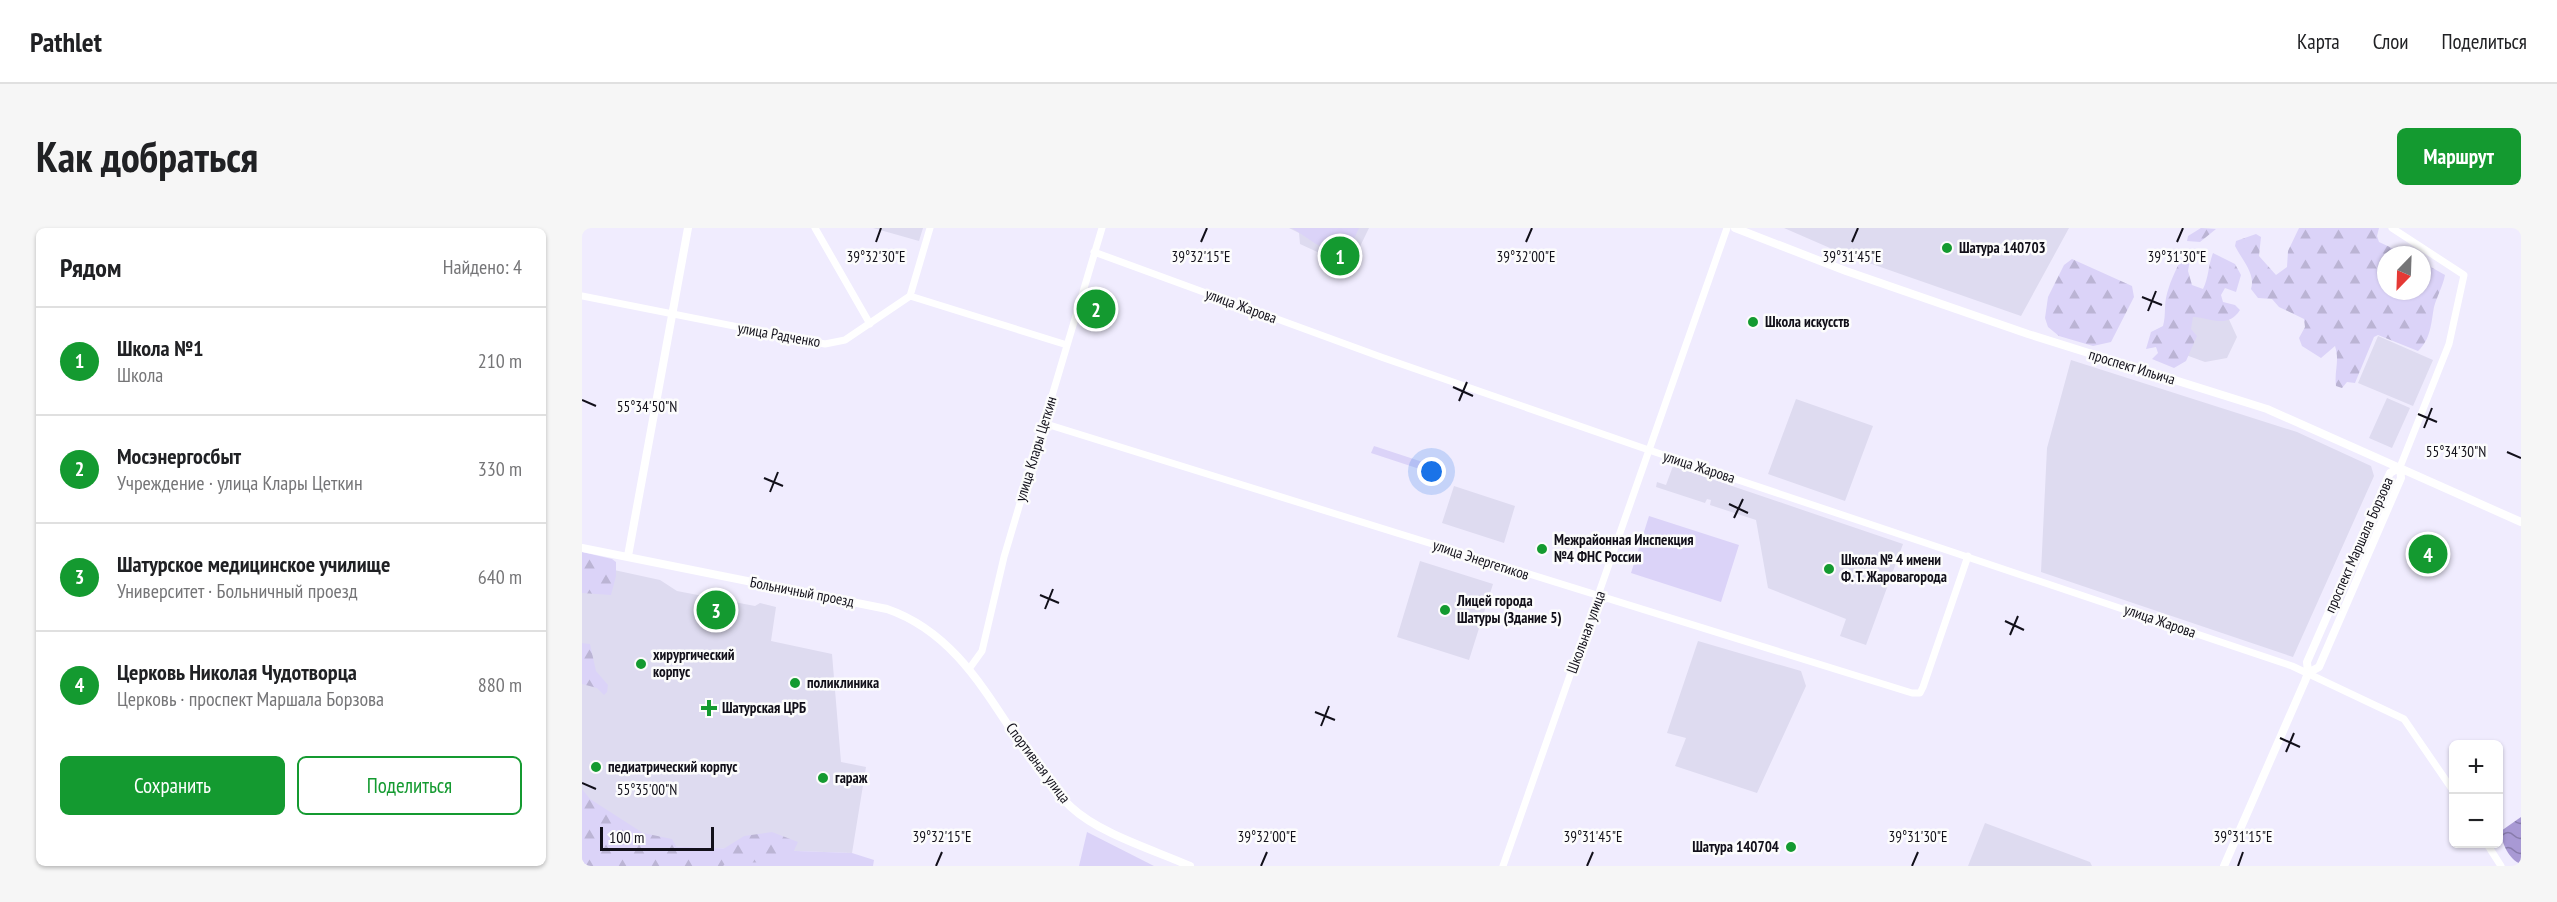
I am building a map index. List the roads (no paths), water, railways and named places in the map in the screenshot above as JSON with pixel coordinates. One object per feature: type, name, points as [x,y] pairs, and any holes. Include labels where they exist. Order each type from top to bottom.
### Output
[{"type":"street","points":[[628,556],[688,228]]},
{"type":"street","points":[[815,228],[870,324]]},
{"type":"street","points":[[930,228],[910,296],[1067,345]]},
{"type":"street","name":"улица Клары Цеткин","points":[[969,669],[982,651],[1004,557],[1102,228]]},
{"type":"street","name":"Школьная улица","points":[[1503,866],[1727,228]]},
{"type":"street","name":"проспект Ильича","points":[[1735,228],[1846,271],[2028,334],[2268,409],[2521,522]]},
{"type":"street","points":[[2392,228],[2464,276],[2450,344],[2400,467]]},
{"type":"street","name":"улица Жарова","points":[[1094,252],[1381,357],[1648,450],[1968,556],[2308,673],[2403,719],[2449,785]]},
{"type":"street","name":"улица Радченко","points":[[582,296],[825,344],[845,340],[910,296]]},
{"type":"street","name":"улица Энергетиков","points":[[1043,423],[1599,597],[1920,693],[1968,556]]},
{"type":"street","name":"проспект Маршала Борзова","points":[[2224,866],[2308,673],[2307,662],[2390,473],[2400,467],[2401,478],[2319,667],[2308,673]]},
{"type":"street","name":"Больничный проезд","points":[[582,548],[887,609],[925,627],[969,669]]},
{"type":"street","name":"Спортивная улица","points":[[969,669],[1056,791],[1076,812],[1101,827],[1190,866]]},
{"type":"street","points":[[2490,848],[2501,866]]},
{"type":"water","points":[[2521,817],[2521,864],[2513,859],[2507,850],[2503,842],[2503,830]]},
{"type":"place","name":"Шатура 140703","points":[[1947,248]]},
{"type":"place","name":"Школа №1","points":[[1340,256]]},
{"type":"place","name":"Мосэнергосбыт","points":[[1096,309]]},
{"type":"place","name":"Школа искусств","points":[[1753,322]]},
{"type":"place","name":"Межрайонная Инспекция №4 ФНС России","points":[[1542,549]]},
{"type":"place","name":"Церковь Николая Чудотворца","points":[[2428,554]]},
{"type":"place","name":"Школа № 4 имени Ф. Т. Жаровагорода","points":[[1829,569]]},
{"type":"place","name":"Шатурское медицинское училище","points":[[716,610]]},
{"type":"place","name":"Лицей города Шатуры (Здание 5)","points":[[1445,610]]},
{"type":"place","name":"хирургический корпус","points":[[641,664]]},
{"type":"place","name":"поликлиника","points":[[795,683]]},
{"type":"place","name":"Шатурская ЦРБ","points":[[709,708]]},
{"type":"place","name":"педиатрический корпус","points":[[596,767]]},
{"type":"place","name":"гараж","points":[[823,778]]},
{"type":"place","name":"Шатура 140704","points":[[1791,847]]}]
